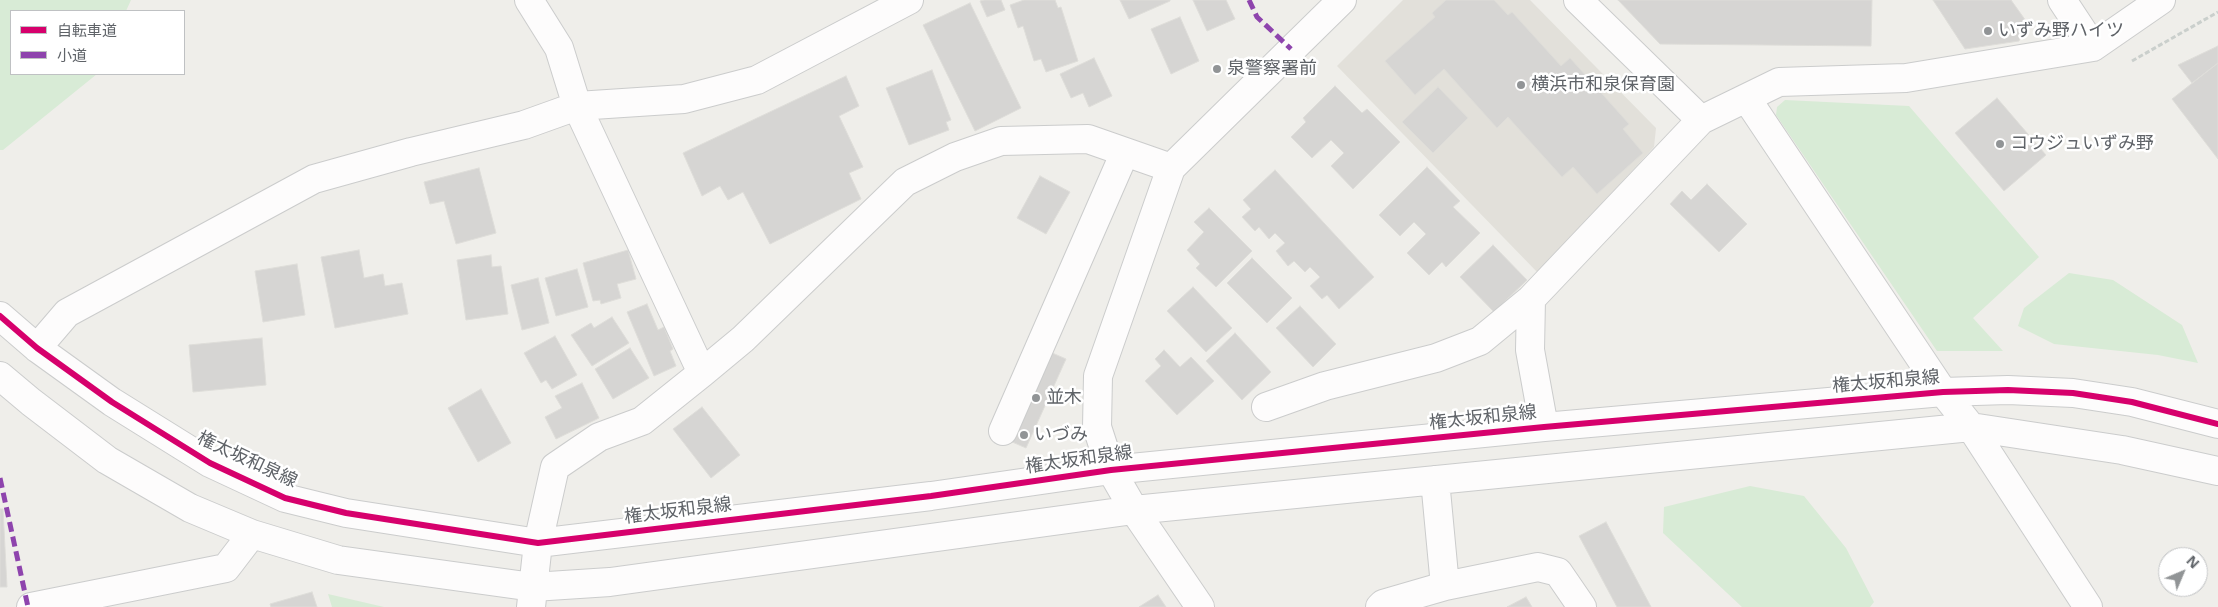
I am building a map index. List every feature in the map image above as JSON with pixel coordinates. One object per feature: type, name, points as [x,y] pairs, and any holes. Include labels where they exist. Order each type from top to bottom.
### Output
[{"type":"street","points":[[529,0],[559,48],[577,106],[702,373]]},
{"type":"street","points":[[37,348],[67,313],[314,179],[411,152],[524,125],[577,106],[684,99],[757,80],[909,0]]},
{"type":"street","points":[[1200,607],[1134,510],[1111,470],[1097,427],[1098,376],[1171,168],[1342,0]]},
{"type":"street","points":[[1578,0],[1701,120]]},
{"type":"street","points":[[2062,0],[2093,46]]},
{"type":"street","points":[[1266,408],[1325,386],[1436,358],[1480,341],[1531,298],[1701,120],[1779,82],[1906,78],[2093,46],[2150,4]]},
{"type":"street","points":[[1747,99],[1943,392],[1971,427],[2088,607]]},
{"type":"street","points":[[532,597],[538,543],[555,467],[599,437],[642,421],[702,373],[743,338],[906,182],[955,156],[1001,141],[1088,139],[1171,168]]},
{"type":"street","points":[[1002,431],[1125,152]]},
{"type":"street","points":[[1531,298],[1530,350],[1544,427]]},
{"type":"street","name":"権太坂和泉線","points":[[0,316],[37,348],[112,402],[210,462],[285,498],[346,513],[538,543],[931,496],[1111,470],[1544,427],[1943,392],[2008,390],[2073,394],[2132,402],[2218,424]]},
{"type":"street","points":[[0,376],[30,402],[107,460],[190,508],[252,534],[338,560],[532,597],[610,582],[1134,510],[1971,427],[2122,450],[2218,471]]},
{"type":"street","points":[[1435,480],[1444,586]]},
{"type":"street","points":[[31,607],[226,568],[252,534]]},
{"type":"street","points":[[1380,607],[1383,604],[1444,586],[1538,567],[1558,572],[1582,607]]},
{"type":"shaded area","points":[[1403,0],[1530,0],[1656,128],[1654,147],[1538,273],[1337,66]]},
{"type":"green space","points":[[0,0],[131,0],[126,10],[10,10],[10,75],[96,75],[3,150],[0,150]]},
{"type":"green space","points":[[1785,100],[1909,106],[2039,257],[1973,318],[2003,351],[1937,351],[1776,115],[1777,107]]},
{"type":"green space","points":[[2069,273],[2113,280],[2182,325],[2198,363],[2158,355],[2054,344],[2018,326],[2024,308]]},
{"type":"green space","points":[[1750,486],[1804,496],[1846,548],[1874,602],[1870,607],[1742,607],[1663,533],[1664,507]]},
{"type":"green space","points":[[328,594],[384,607],[332,607]]},
{"type":"building","points":[[1001,0],[1005,10],[987,17],[980,1]]},
{"type":"building","points":[[1024,0],[1055,0],[1058,8],[1061,7],[1078,61],[1046,72],[1041,59],[1034,61],[1023,26],[1018,28],[1010,5]]},
{"type":"building","points":[[1120,0],[1170,0],[1170,1],[1129,19]]},
{"type":"building","points":[[1193,0],[1226,0],[1235,19],[1207,31]]},
{"type":"building","points":[[1446,0],[1494,0],[1508,15],[1512,12],[1561,66],[1570,58],[1629,124],[1623,129],[1643,153],[1597,194],[1573,167],[1562,177],[1508,117],[1497,128],[1444,69],[1415,95],[1385,61],[1435,17],[1432,13]]},
{"type":"building","points":[[1618,0],[1872,0],[1871,46],[1660,44]]},
{"type":"building","name":"いずみ野ハイツ","points":[[1933,0],[2011,0],[2026,21],[2019,41],[1965,49]]},
{"type":"building","points":[[970,3],[1021,108],[975,131],[923,25]]},
{"type":"building","points":[[1180,17],[1199,61],[1171,74],[1151,29]]},
{"type":"building","points":[[2218,46],[2218,63],[2192,83],[2178,65]]},
{"type":"building","points":[[1094,58],[1112,96],[1089,107],[1083,93],[1071,98],[1060,74]]},
{"type":"building","points":[[2218,63],[2218,159],[2172,99]]},
{"type":"building","points":[[932,70],[951,120],[946,122],[949,130],[909,145],[886,88]]},
{"type":"building","points":[[846,76],[859,106],[839,116],[863,167],[849,173],[861,199],[770,244],[743,192],[728,200],[720,186],[702,196],[683,153]]},
{"type":"building","points":[[1335,86],[1362,113],[1367,109],[1400,142],[1353,189],[1331,166],[1344,153],[1331,140],[1312,158],[1291,137],[1306,122],[1303,118]]},
{"type":"building","points":[[1438,87],[1468,118],[1433,153],[1402,122]]},
{"type":"building","name":"コウジュいずみ野","points":[[1997,98],[2046,155],[2004,191],[1955,133]]},
{"type":"building","points":[[1427,167],[1460,201],[1453,207],[1480,233],[1446,267],[1442,262],[1429,275],[1407,253],[1426,234],[1414,222],[1400,236],[1379,215]]},
{"type":"building","points":[[479,168],[496,233],[456,244],[444,201],[430,204],[424,182]]},
{"type":"building","points":[[1275,170],[1374,277],[1339,309],[1327,295],[1322,299],[1310,286],[1320,277],[1310,267],[1305,272],[1294,261],[1288,266],[1276,251],[1285,243],[1275,233],[1269,239],[1259,227],[1255,231],[1242,217],[1251,209],[1243,200]]},
{"type":"building","points":[[1040,176],[1070,192],[1046,234],[1017,218]]},
{"type":"building","points":[[1707,184],[1747,224],[1719,252],[1670,204],[1682,191],[1691,200]]},
{"type":"building","points":[[1209,208],[1252,251],[1216,287],[1196,268],[1200,264],[1187,250],[1204,232],[1194,222]]},
{"type":"building","points":[[1493,245],[1527,280],[1494,312],[1460,277]]},
{"type":"building","points":[[359,250],[364,278],[383,274],[385,286],[402,283],[408,314],[335,328],[321,257]]},
{"type":"building","points":[[628,250],[636,279],[617,284],[621,298],[601,304],[600,300],[593,301],[583,263]]},
{"type":"building","points":[[491,255],[492,267],[501,266],[508,314],[466,320],[457,260]]},
{"type":"building","points":[[1252,258],[1292,298],[1267,323],[1227,283]]},
{"type":"building","points":[[297,264],[305,315],[263,322],[255,271]]},
{"type":"building","points":[[577,269],[588,307],[556,316],[545,278]]},
{"type":"building","points":[[538,278],[549,323],[522,330],[511,285]]},
{"type":"building","points":[[1193,287],[1232,328],[1206,352],[1167,311]]},
{"type":"building","points":[[647,304],[658,330],[664,327],[673,349],[670,351],[676,366],[654,376],[627,312]]},
{"type":"building","points":[[1300,306],[1336,344],[1313,367],[1276,328]]},
{"type":"building","points":[[612,317],[629,343],[592,366],[571,335],[591,323],[594,328]]},
{"type":"building","points":[[1235,333],[1271,372],[1242,400],[1206,361]]},
{"type":"building","points":[[555,336],[577,375],[552,389],[546,380],[541,383],[524,353]]},
{"type":"building","points":[[262,338],[266,385],[193,392],[189,345]]},
{"type":"building","points":[[630,348],[649,378],[613,399],[595,369]]},
{"type":"building","points":[[1164,350],[1180,367],[1191,357],[1214,381],[1177,415],[1145,381],[1161,366],[1155,359]]},
{"type":"building","points":[[1050,352],[1066,359],[1026,448],[1010,441]]},
{"type":"building","points":[[582,383],[599,418],[556,439],[545,417],[562,408],[555,396]]},
{"type":"building","points":[[481,389],[511,443],[478,462],[448,408]]},
{"type":"building","points":[[702,407],[740,455],[711,478],[673,429]]},
{"type":"building","points":[[0,509],[3,509],[7,587],[0,587]]},
{"type":"building","points":[[1606,522],[1651,607],[1617,607],[1579,536]]},
{"type":"building","points":[[312,592],[317,607],[271,607],[270,604]]},
{"type":"building","points":[[1158,595],[1166,607],[1139,607]]},
{"type":"building","points":[[1526,597],[1532,607],[1507,607]]},
{"type":"marked path","points":[[1249,0],[1257,17],[1291,49]]},
{"type":"marked path","points":[[0,478],[28,607]]},
{"type":"cycle path","points":[[0,316],[37,348],[112,402],[210,463],[285,498],[346,513],[538,543],[931,496],[1111,470],[1544,427],[1943,392],[2008,390],[2073,393],[2132,402],[2218,424]]},
{"type":"place","name":"いずみ野ハイツ","points":[[1988,31]]},
{"type":"place","name":"泉警察署前","points":[[1217,69]]},
{"type":"place","name":"横浜市和泉保育園","points":[[1521,85]]},
{"type":"place","name":"コウジュいずみ野","points":[[2000,144]]},
{"type":"place","name":"並木","points":[[1036,398]]},
{"type":"place","name":"いづみ","points":[[1024,435]]}]
